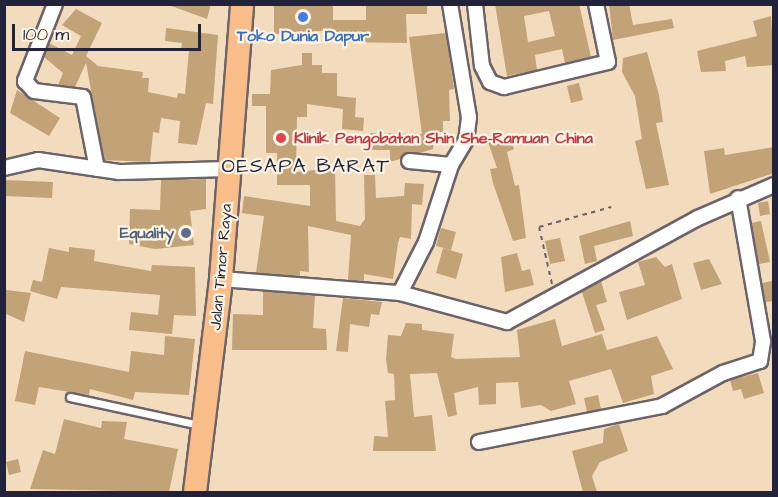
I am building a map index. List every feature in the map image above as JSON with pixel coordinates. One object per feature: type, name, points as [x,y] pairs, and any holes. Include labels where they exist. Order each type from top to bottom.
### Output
[{"type":"highway","name":"Jalan Timor Raya","points":[[195,492],[205,426],[221,279],[242,4]]},
{"type":"street","points":[[55,4],[25,81],[34,91],[83,97],[97,169]]},
{"type":"street","points":[[400,293],[426,242],[451,165],[466,140],[469,117],[450,4]]},
{"type":"street","points":[[475,4],[482,66],[490,82],[504,87],[608,62],[596,4]]},
{"type":"street","points":[[4,168],[38,160],[97,169],[229,169]]},
{"type":"street","points":[[409,161],[451,165]]},
{"type":"street","points":[[221,279],[400,293],[507,322],[556,298],[738,198],[774,185]]},
{"type":"street","points":[[479,442],[662,406],[760,360],[763,341],[738,198]]},
{"type":"lane","points":[[70,397],[205,426]]},
{"type":"path","points":[[556,298],[539,226],[610,207]]},
{"type":"building","points":[[166,4],[211,4],[207,19]]},
{"type":"building","points":[[274,4],[333,4],[333,20],[366,20],[366,4],[427,4],[427,14],[406,14],[407,43],[336,42],[336,30],[274,34]]},
{"type":"building","points":[[495,4],[579,4],[591,57],[565,63],[562,49],[535,55],[537,70],[507,76]],"holes":[[[549,11],[555,36],[528,42],[524,16]]]},
{"type":"building","points":[[609,4],[629,4],[633,25],[672,19],[674,28],[613,40]]},
{"type":"building","points":[[76,9],[102,23],[86,56],[98,66],[143,72],[142,78],[149,78],[148,92],[177,98],[178,93],[185,94],[189,50],[181,50],[182,43],[165,41],[166,28],[218,35],[213,104],[206,103],[197,145],[178,143],[180,121],[161,118],[159,133],[153,132],[150,162],[104,160],[86,63],[75,87],[58,85],[63,73],[44,57],[49,43],[72,55],[81,36],[62,25]]},
{"type":"building","points":[[771,16],[774,65],[747,67],[745,56],[725,61],[726,71],[701,72],[697,51],[757,36],[753,21]]},
{"type":"building","points":[[446,33],[454,89],[449,90],[450,121],[443,121],[443,132],[434,133],[433,149],[390,162],[390,150],[370,150],[370,133],[422,134],[409,37]]},
{"type":"building","points":[[647,52],[659,95],[663,122],[656,123],[669,185],[646,189],[635,141],[642,139],[635,96],[622,72],[623,58]]},
{"type":"building","points":[[302,53],[312,53],[312,65],[322,65],[322,73],[337,73],[337,96],[356,98],[355,117],[364,118],[363,131],[342,129],[343,109],[307,104],[307,117],[297,117],[296,172],[335,168],[336,221],[360,226],[365,219],[364,175],[375,175],[376,198],[404,196],[405,183],[424,184],[422,205],[412,204],[411,239],[400,237],[398,243],[393,279],[364,274],[364,281],[348,280],[351,235],[308,226],[309,272],[300,271],[300,276],[256,273],[264,216],[242,213],[244,196],[310,206],[310,185],[277,185],[277,153],[266,153],[266,106],[252,106],[252,94],[270,94],[271,70],[302,65]]},
{"type":"building","points":[[579,83],[583,100],[571,103],[567,86]]},
{"type":"building","points":[[17,90],[60,118],[49,136],[10,113]]},
{"type":"building","points":[[509,135],[514,149],[507,152],[515,186],[519,185],[526,238],[513,241],[493,183],[490,169],[497,168],[488,142]]},
{"type":"building","points":[[774,147],[774,173],[710,194],[704,151],[724,148],[725,155]]},
{"type":"building","points":[[206,179],[206,209],[190,211],[194,245],[155,249],[129,244],[130,209],[160,210],[161,180]]},
{"type":"building","points":[[4,180],[53,182],[52,198],[4,196]]},
{"type":"building","points":[[768,201],[770,214],[760,216],[758,203]]},
{"type":"building","points":[[630,221],[633,236],[594,246],[597,261],[585,264],[579,236]]},
{"type":"building","points":[[761,221],[770,262],[759,264],[751,223]]},
{"type":"building","points":[[441,228],[456,232],[451,250],[436,246]]},
{"type":"building","points":[[560,238],[565,261],[550,264],[545,241]]},
{"type":"building","points":[[69,247],[95,250],[94,261],[151,271],[152,265],[195,267],[196,316],[174,315],[172,334],[129,330],[131,312],[158,315],[160,295],[61,287],[57,299],[30,291],[33,280],[42,282],[49,248],[69,252]]},
{"type":"building","points":[[443,248],[463,254],[456,279],[436,273]]},
{"type":"building","points":[[517,253],[522,271],[530,269],[534,285],[505,292],[501,257]]},
{"type":"building","points":[[656,257],[665,267],[672,264],[682,299],[627,320],[619,292],[645,285],[638,262]]},
{"type":"building","points":[[709,259],[722,284],[701,290],[693,263]]},
{"type":"building","points":[[601,281],[607,302],[596,305],[605,330],[595,333],[582,292]]},
{"type":"building","points":[[772,281],[774,301],[765,302],[762,283]]},
{"type":"building","points":[[6,290],[31,293],[24,322],[4,313]]},
{"type":"building","points":[[263,291],[315,295],[313,328],[326,329],[327,350],[232,350],[233,314],[263,315]]},
{"type":"building","points":[[343,298],[382,302],[379,315],[371,314],[369,327],[350,324],[348,352],[336,351]]},
{"type":"building","points":[[555,319],[562,346],[602,334],[607,350],[657,336],[673,369],[651,376],[654,394],[623,403],[611,369],[569,381],[576,404],[551,411],[541,405],[521,408],[518,382],[496,383],[496,404],[479,405],[478,387],[454,393],[457,415],[448,417],[437,373],[410,374],[414,417],[432,415],[436,451],[373,451],[374,436],[388,437],[385,401],[395,400],[394,374],[388,373],[386,359],[388,335],[401,336],[406,323],[422,324],[422,330],[454,334],[451,357],[456,359],[520,357],[517,330]]},
{"type":"building","points":[[165,336],[195,339],[189,395],[135,392],[133,400],[90,389],[89,395],[39,387],[35,405],[15,401],[25,351],[129,372],[131,351],[164,355]]},
{"type":"building","points":[[758,373],[764,393],[744,399],[741,389],[733,391],[730,380]]},
{"type":"building","points":[[598,395],[601,409],[587,412],[584,398]]},
{"type":"building","points":[[64,419],[101,428],[102,421],[127,422],[124,439],[178,449],[169,492],[30,489],[43,450],[55,454]]},
{"type":"building","points":[[619,424],[628,451],[600,462],[592,476],[597,492],[583,492],[572,451],[603,443],[604,429]]},
{"type":"building","points":[[18,459],[21,472],[9,475],[6,462]]},
{"type":"place","name":"Toko Dunia Dapur","points":[[303,17]]},
{"type":"place","name":"Klinik Pengobatan Shin She-Ramuan China","points":[[281,138]]},
{"type":"place","name":"Equality","points":[[186,233]]},
{"type":"district","name":"OESAPA BARAT","points":[[306,166]]}]
